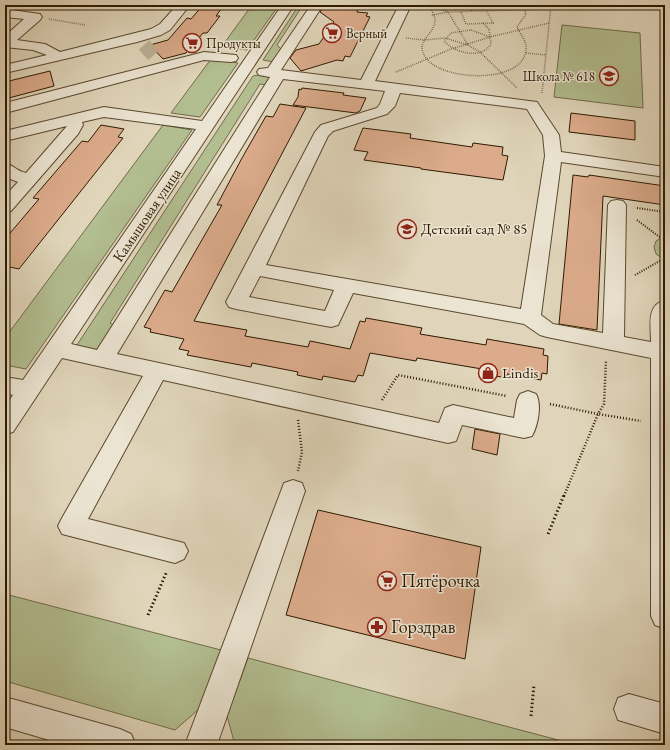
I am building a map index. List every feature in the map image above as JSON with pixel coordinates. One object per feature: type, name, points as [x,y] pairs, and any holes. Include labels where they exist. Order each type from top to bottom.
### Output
[{"type":"street","points":[[5,69],[140,41],[165,27],[184,5]]},
{"type":"street","name":"Камышовая улица","points":[[5,425],[288,5]]},
{"type":"street","points":[[103,359],[282,72],[317,5]]},
{"type":"street","points":[[366,85],[405,5]]},
{"type":"street","points":[[5,13],[35,17]]},
{"type":"street","points":[[5,43],[35,17]]},
{"type":"street","points":[[5,43],[43,48],[53,51],[57,57]]},
{"type":"street","points":[[5,108],[159,61],[204,56],[231,58]]},
{"type":"street","points":[[245,70],[282,72],[366,85],[532,105],[551,134],[552,156],[530,318]]},
{"type":"street","points":[[346,286],[331,320],[236,302],[321,135],[328,128],[382,111],[387,106],[394,88]]},
{"type":"street","points":[[5,136],[104,112],[206,126]]},
{"type":"street","points":[[5,207],[72,131],[75,125],[73,120]]},
{"type":"street","points":[[552,156],[665,172]]},
{"type":"street","points":[[5,168],[8,172],[15,176],[30,179]]},
{"type":"street","points":[[610,342],[617,205]]},
{"type":"street","points":[[254,269],[530,318],[547,330],[610,342],[663,367]]},
{"type":"street","points":[[665,307],[661,312],[663,367],[665,616]]},
{"type":"street","points":[[56,349],[448,434],[453,414],[524,429],[528,400]]},
{"type":"street","points":[[157,371],[71,526],[176,551]]},
{"type":"street","points":[[5,385],[28,390]]},
{"type":"street","points":[[201,745],[293,491]]},
{"type":"street","points":[[629,709],[665,719]]},
{"type":"street","points":[[5,712],[120,745]]},
{"type":"path","points":[[430,5],[448,12],[468,45]]},
{"type":"path","points":[[430,5],[432,15],[435,20],[434,26],[425,36],[424,56],[437,68],[463,76],[479,77],[503,73],[519,64],[526,53],[525,41],[517,27],[526,14],[526,10],[523,5]]},
{"type":"path","points":[[469,5],[472,12]]},
{"type":"path","points":[[390,37],[424,40],[445,38],[468,45],[480,52],[503,73],[532,105],[541,102],[550,9],[552,5],[559,5]]},
{"type":"path","points":[[432,15],[448,12],[550,9]]},
{"type":"path","points":[[461,12],[466,24],[493,22],[487,11]]},
{"type":"path","points":[[35,17],[84,25]]},
{"type":"path","points":[[445,38],[446,44],[451,49],[462,52],[480,52],[492,46],[493,43],[489,29],[483,23]]},
{"type":"path","points":[[366,85],[451,49],[468,45],[490,36],[549,23]]},
{"type":"path","points":[[445,38],[451,33],[459,30],[478,32],[490,36]]},
{"type":"path","points":[[526,53],[546,55]]},
{"type":"path","points":[[617,205],[665,212]]},
{"type":"path","points":[[617,205],[665,241]]},
{"type":"path","points":[[614,287],[665,258]]},
{"type":"path","points":[[548,534],[598,414],[604,404],[610,342]]},
{"type":"path","points":[[370,417],[398,375],[598,414],[663,425]]},
{"type":"path","points":[[293,491],[302,452],[296,401]]},
{"type":"path","points":[[148,615],[176,551]]},
{"type":"path","points":[[531,716],[534,685]]},
{"type":"green space","points":[[252,5],[279,5],[247,50],[227,47],[230,43],[225,42]]},
{"type":"green space","points":[[299,5],[303,5],[277,45],[282,50],[274,62],[263,60]]},
{"type":"green space","points":[[562,25],[640,33],[643,108],[554,97]]},
{"type":"green space","points":[[211,59],[238,63],[200,117],[171,113]]},
{"type":"green space","points":[[258,75],[270,77],[268,85],[260,84],[110,323],[117,327],[101,353],[75,348],[253,76]]},
{"type":"green space","points":[[163,125],[192,130],[26,369],[5,365],[5,338]]},
{"type":"green space","points":[[665,237],[665,260],[656,254],[654,247],[656,241]]},
{"type":"green space","points":[[5,594],[221,650],[199,709],[175,730],[5,681]]},
{"type":"green space","points":[[248,658],[577,745],[235,745],[227,716]]},
{"type":"building","points":[[203,5],[224,5],[216,16],[220,16],[207,33],[203,33],[186,53],[163,59],[150,45],[168,40],[187,18],[191,19]]},
{"type":"building","points":[[324,5],[358,6],[357,12],[368,13],[366,16],[370,17],[350,57],[345,56],[343,61],[337,60],[301,71],[290,58],[296,50],[319,44],[334,22],[320,12]]},
{"type":"building","points":[[50,71],[54,86],[5,99],[5,82]]},
{"type":"building","points":[[302,88],[344,93],[343,95],[366,98],[360,111],[356,113],[293,105],[298,97],[299,89],[301,90]]},
{"type":"building","points":[[280,104],[306,108],[194,321],[247,330],[245,336],[308,347],[310,341],[350,349],[360,321],[365,322],[366,318],[422,328],[420,334],[486,345],[487,339],[544,349],[543,355],[548,356],[547,374],[542,373],[541,380],[507,374],[506,378],[481,373],[482,369],[417,358],[416,361],[370,353],[363,376],[358,375],[355,382],[323,376],[322,380],[297,375],[298,372],[252,363],[251,367],[187,355],[189,351],[179,349],[184,339],[150,332],[151,329],[144,327],[165,290],[172,292],[222,205],[217,205],[266,116],[273,117]]},
{"type":"building","points":[[571,113],[635,121],[635,140],[569,132]]},
{"type":"building","points":[[101,125],[124,129],[118,137],[123,138],[19,269],[5,266],[5,239],[39,199],[33,198],[82,141],[88,142]]},
{"type":"building","points":[[363,128],[411,134],[410,138],[472,147],[473,143],[503,147],[502,155],[508,156],[503,180],[364,160],[368,152],[354,150]]},
{"type":"building","points":[[573,175],[588,177],[589,175],[665,186],[665,205],[603,196],[597,330],[559,324]]},
{"type":"building","points":[[475,429],[500,434],[497,455],[472,449]]},
{"type":"building","name":"Пятёрочка","points":[[318,510],[481,547],[465,659],[286,615]]},
{"type":"tunnel","points":[[144,45],[154,56]]},
{"type":"place","name":"Верный","points":[[332,33]]},
{"type":"place","name":"Продукты","points":[[192,43]]},
{"type":"place","name":"Школа № 618","points":[[609,76]]},
{"type":"place","name":"Детский сад № 85","points":[[407,229]]},
{"type":"place","name":"Lindis","points":[[488,373]]},
{"type":"place","name":"Пятёрочка","points":[[387,581]]},
{"type":"place","name":"Горздрав","points":[[377,627]]}]
